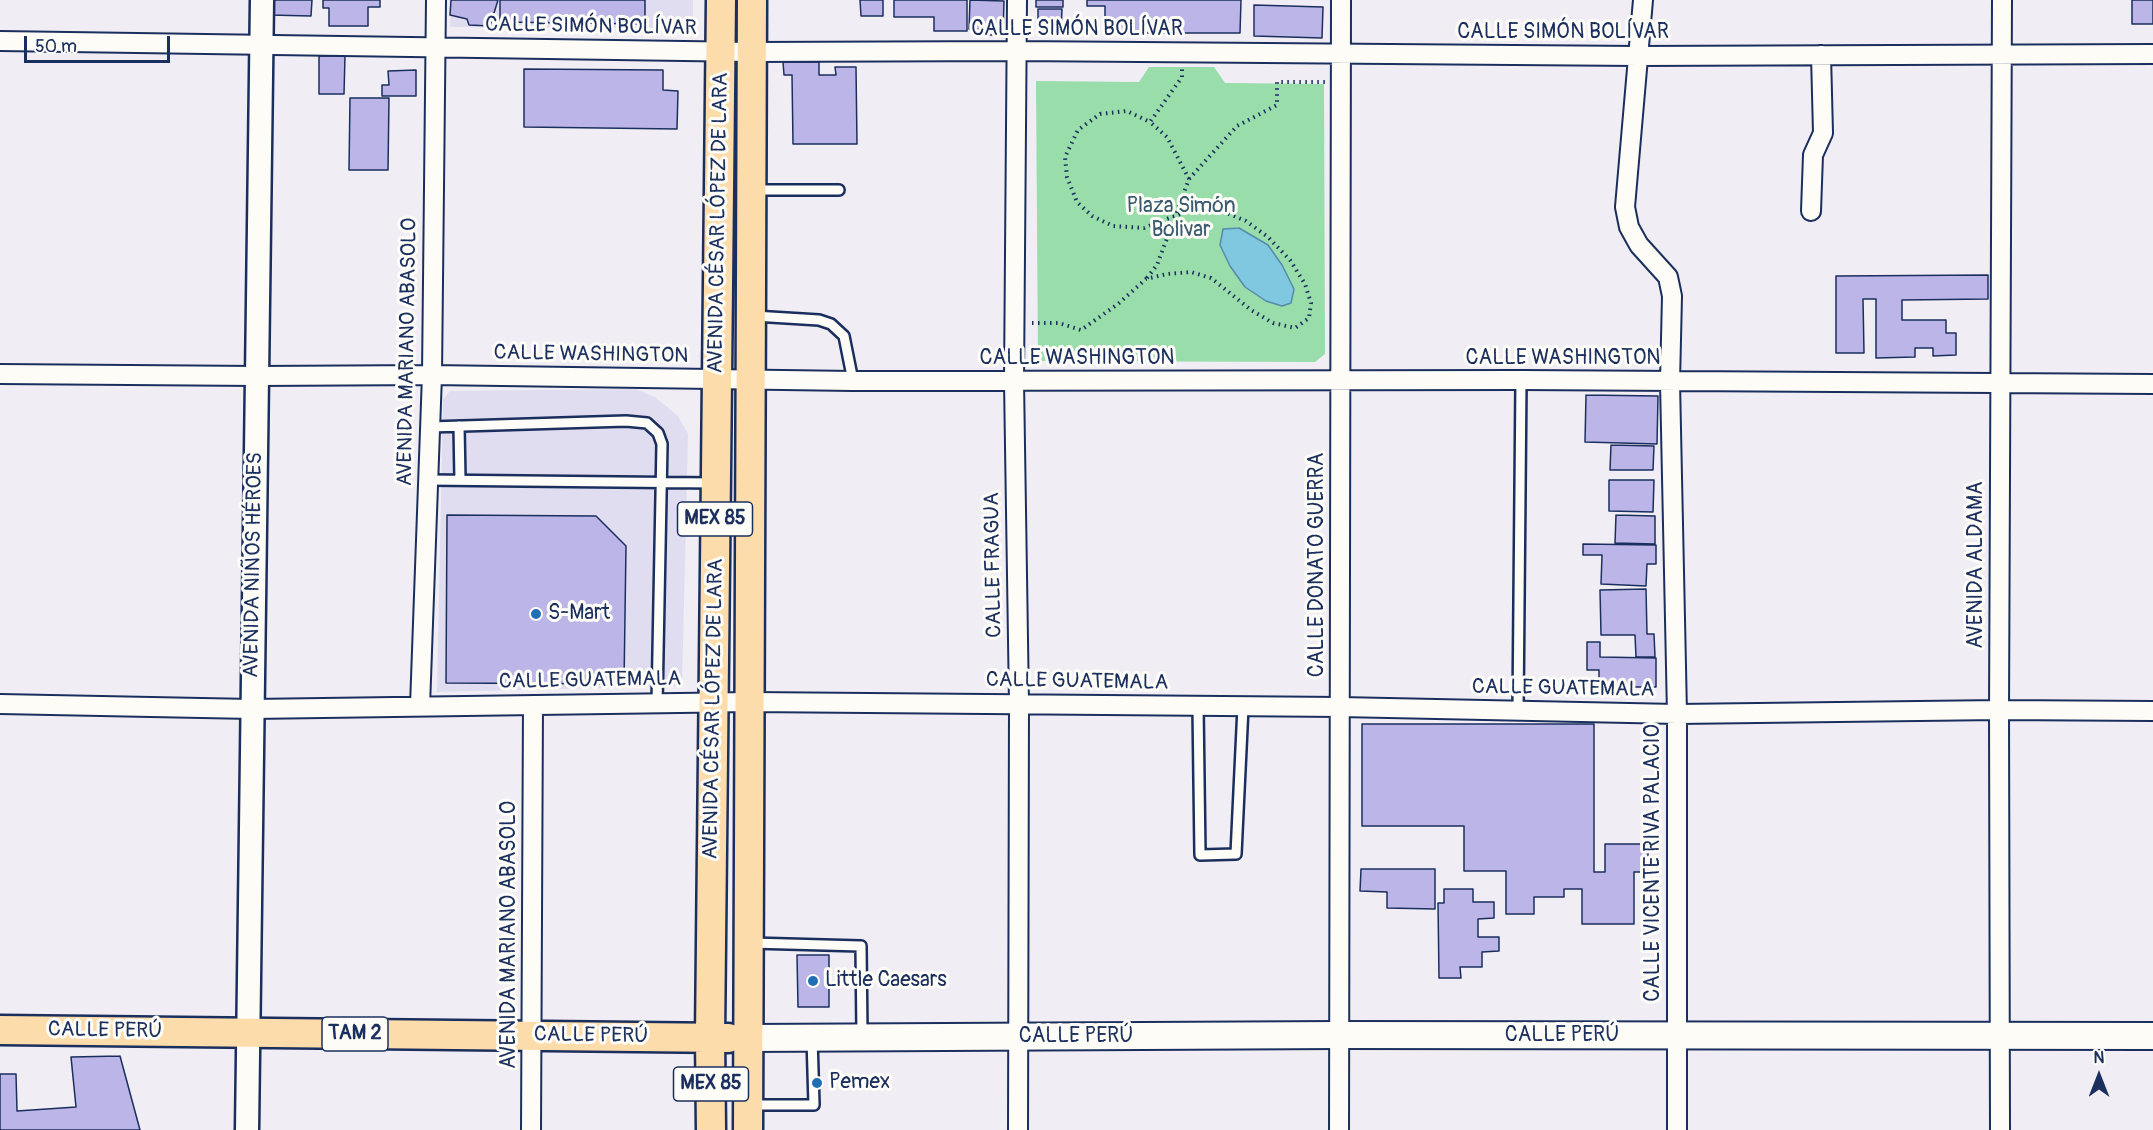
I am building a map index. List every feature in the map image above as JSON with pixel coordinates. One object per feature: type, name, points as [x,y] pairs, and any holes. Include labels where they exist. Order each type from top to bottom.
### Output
[{"type":"main road","name":"AVENIDA CÉSAR LÓPEZ DE LARA","points":[[711,1130],[710,1037],[721,0]]},
{"type":"main road","name":"AVENIDA CÉSAR LÓPEZ DE LARA","points":[[748,1118],[752,0]]},
{"type":"main road","name":"CALLE PERÚ","points":[[0,1030],[748,1038],[1339,1035],[2153,1036]]},
{"type":"street","name":"AVENIDA NIÑOS HÉROES","points":[[247,1130],[262,0]]},
{"type":"street","name":"AVENIDA MARIANO ABASOLO","points":[[420,706],[432,375],[436,0]]},
{"type":"street","name":"CALLE FRAGUA","points":[[1017,0],[1014,381],[1019,704],[1018,1130]]},
{"type":"street","name":"CALLE DONATO GUERRA","points":[[1339,1130],[1341,0]]},
{"type":"street","name":"CALLE VICENTE RIVA PALACIO","points":[[1643,0],[1625,207],[1629,227],[1639,244],[1668,277],[1672,296],[1670,382],[1677,714],[1677,1130]]},
{"type":"street","name":"AVENIDA ALDAMA","points":[[2000,1130],[2002,0]]},
{"type":"street","name":"CALLE SIMÓN BOLÍVAR","points":[[0,41],[721,52],[1016,51],[1638,56],[2153,54]]},
{"type":"street","points":[[1811,211],[1814,155],[1823,133],[1821,56]]},
{"type":"street","name":"CALLE WASHINGTON","points":[[0,374],[432,375],[853,381],[1521,380],[2153,384]]},
{"type":"street","name":"CALLE GUATEMALA","points":[[0,704],[252,709],[750,702],[1340,707],[1677,714],[1999,710],[2153,711]]},
{"type":"street","name":"AVENIDA MARIANO ABASOLO","points":[[531,1130],[533,705]]},
{"type":"lane","points":[[752,190],[839,190]]},
{"type":"lane","points":[[751,316],[819,320],[831,324],[844,336],[853,381]]},
{"type":"lane","points":[[1518,711],[1521,380]]},
{"type":"lane","points":[[430,427],[626,421],[647,423],[661,439],[657,704]]},
{"type":"lane","points":[[459,426],[460,480]]},
{"type":"lane","points":[[428,480],[716,483]]},
{"type":"lane","points":[[1198,706],[1200,855],[1236,854],[1243,707]]},
{"type":"lane","points":[[749,943],[861,946],[862,1038]]},
{"type":"lane","points":[[748,1118],[814,1106],[812,1038]]},
{"type":"path","points":[[1150,122],[1182,77],[1182,53]]},
{"type":"path","points":[[1015,322],[1059,323],[1081,330],[1118,304],[1157,266],[1190,179],[1237,126],[1278,105],[1277,82],[1341,82]]},
{"type":"path","points":[[1146,279],[1191,272],[1211,278],[1251,310],[1273,323],[1295,328],[1309,318],[1311,303],[1305,284],[1290,260],[1268,237],[1246,221],[1222,211],[1201,206],[1144,228],[1113,226],[1092,216],[1077,202],[1067,177],[1065,157],[1078,130],[1100,114],[1127,111],[1150,122],[1167,137],[1190,179]]},
{"type":"shaded area","points":[[451,0],[693,0],[693,29],[450,27]]},
{"type":"shaded area","points":[[636,389],[655,397],[678,416],[688,434],[682,686],[437,692],[443,399],[450,391]]},
{"type":"green space","name":"Plaza Simón Bolivar","points":[[1149,67],[1214,67],[1225,83],[1324,84],[1325,354],[1315,362],[1038,361],[1036,81],[1139,82]]},
{"type":"water","points":[[1239,228],[1268,245],[1282,265],[1294,289],[1291,303],[1282,306],[1266,301],[1245,287],[1230,266],[1220,245],[1223,229]]},
{"type":"building","points":[[269,0],[312,0],[311,16],[269,15]]},
{"type":"building","points":[[323,0],[380,0],[380,7],[368,7],[368,26],[329,26],[329,8],[323,8]]},
{"type":"building","points":[[451,0],[498,0],[490,26],[469,25],[467,19],[450,15]]},
{"type":"building","points":[[500,0],[645,0],[645,24],[500,22]]},
{"type":"building","points":[[860,0],[883,0],[883,16],[861,16]]},
{"type":"building","points":[[894,0],[967,0],[967,31],[934,31],[934,17],[894,17]]},
{"type":"building","points":[[970,0],[1004,1],[1003,35],[985,35],[985,29],[969,29]]},
{"type":"building","points":[[1036,0],[1063,0],[1063,7],[1036,7]]},
{"type":"building","points":[[1087,0],[1241,0],[1240,33],[1105,33],[1105,6],[1087,6]]},
{"type":"building","points":[[2132,0],[2153,0],[2153,24],[2132,24]]},
{"type":"building","points":[[1254,5],[1323,7],[1322,38],[1254,36]]},
{"type":"building","points":[[1038,9],[1062,9],[1061,33],[1038,32]]},
{"type":"building","points":[[319,56],[345,56],[344,94],[319,94]]},
{"type":"building","points":[[783,62],[819,62],[819,75],[836,75],[835,67],[856,67],[857,144],[793,144],[792,75],[784,75]]},
{"type":"building","points":[[524,69],[663,70],[663,90],[678,91],[677,129],[524,127]]},
{"type":"building","points":[[416,70],[416,96],[382,96],[382,85],[389,85],[388,71]]},
{"type":"building","points":[[350,98],[389,98],[388,170],[349,170]]},
{"type":"building","points":[[1988,275],[1988,299],[1902,300],[1902,320],[1946,320],[1946,333],[1956,333],[1956,355],[1933,356],[1933,348],[1915,348],[1915,357],[1876,358],[1876,299],[1863,299],[1864,353],[1836,353],[1836,276]]},
{"type":"building","points":[[1586,395],[1658,396],[1657,444],[1585,442]]},
{"type":"building","points":[[1611,445],[1654,446],[1653,470],[1610,470]]},
{"type":"building","points":[[1609,480],[1654,480],[1653,512],[1609,511]]},
{"type":"building","name":"S-Mart","points":[[447,515],[596,516],[626,546],[624,684],[446,683]]},
{"type":"building","points":[[1616,515],[1655,516],[1655,544],[1615,543]]},
{"type":"building","points":[[1583,544],[1656,545],[1656,564],[1647,564],[1646,586],[1601,584],[1602,555],[1583,555]]},
{"type":"building","points":[[1646,589],[1647,634],[1654,634],[1655,657],[1636,657],[1635,635],[1601,635],[1600,590]]},
{"type":"building","points":[[1587,642],[1600,642],[1600,657],[1656,658],[1656,687],[1599,687],[1599,670],[1587,670]]},
{"type":"building","points":[[1362,724],[1594,724],[1594,872],[1605,872],[1605,844],[1648,844],[1648,872],[1634,872],[1634,924],[1582,924],[1582,889],[1564,889],[1564,897],[1534,897],[1534,914],[1506,914],[1506,871],[1464,871],[1464,826],[1362,826]]},
{"type":"building","points":[[1361,869],[1435,869],[1435,909],[1387,908],[1387,892],[1360,891]]},
{"type":"building","points":[[1444,889],[1473,889],[1473,902],[1494,902],[1494,918],[1478,919],[1478,937],[1499,937],[1499,951],[1482,952],[1482,967],[1460,967],[1461,978],[1439,978],[1438,903],[1444,903]]},
{"type":"building","name":"Little Caesars","points":[[797,955],[829,955],[829,1007],[798,1007]]},
{"type":"building","points":[[120,1056],[140,1130],[0,1130],[0,1074],[16,1074],[17,1111],[76,1107],[71,1057]]},
{"type":"place","name":"S-Mart","points":[[536,614]]},
{"type":"place","name":"Little Caesars","points":[[813,981]]},
{"type":"place","name":"Pemex","points":[[817,1083]]}]
